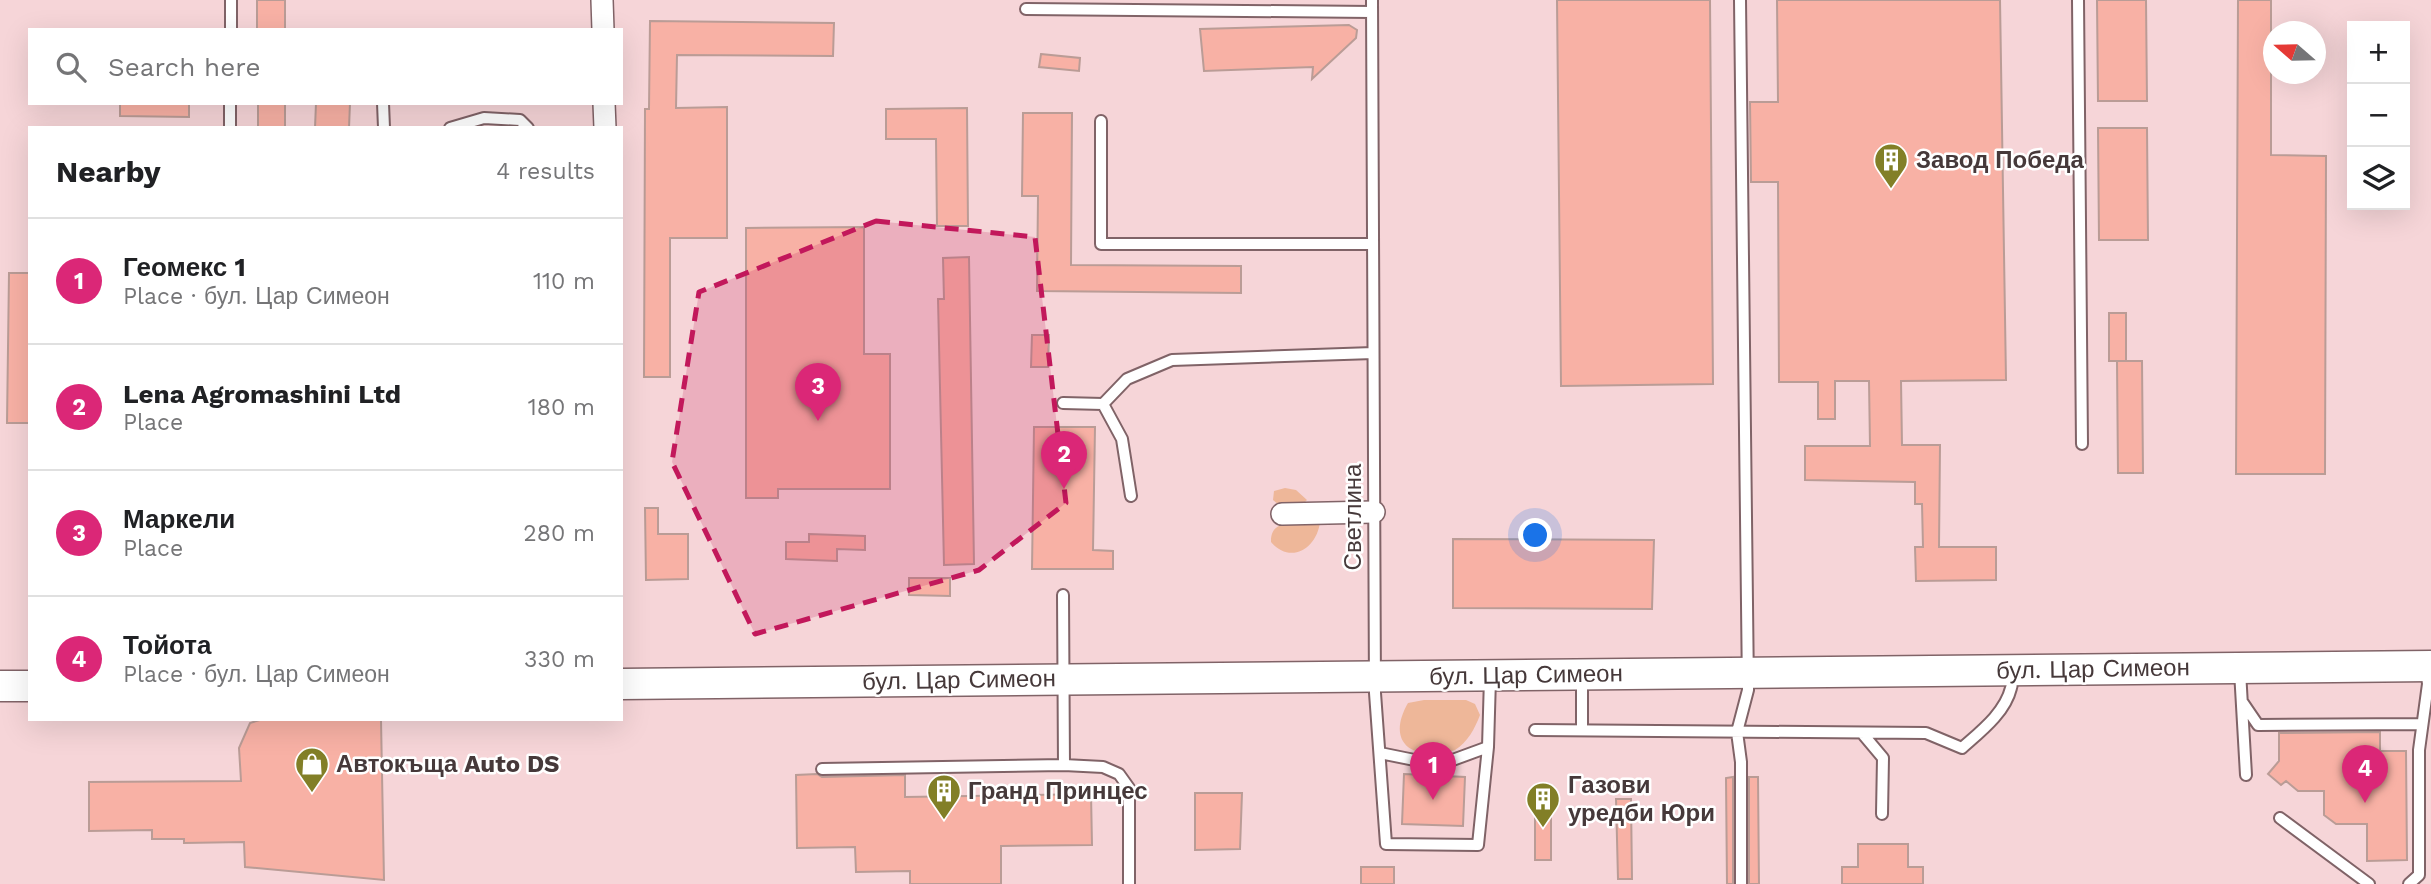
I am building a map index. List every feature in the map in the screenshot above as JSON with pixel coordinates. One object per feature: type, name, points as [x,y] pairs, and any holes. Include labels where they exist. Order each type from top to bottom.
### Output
[{"type":"main road","name":"бул. Цар Симеон","points":[[623,684],[2429,666]]},
{"type":"main road","points":[[0,686],[28,686]]},
{"type":"street","points":[[602,0],[603,28]]},
{"type":"street","points":[[604,105],[605,126]]},
{"type":"street","points":[[1282,514],[1374,512]]},
{"type":"lane","points":[[231,0],[231,28]]},
{"type":"lane","name":"Светлина","points":[[1371,0],[1374,676],[1386,844],[1478,845],[1488,747]]},
{"type":"lane","points":[[1740,0],[1748,673],[1748,690],[1737,732],[1741,762],[1741,884]]},
{"type":"lane","points":[[2078,0],[2082,444]]},
{"type":"lane","points":[[1026,9],[1217,5],[1372,12]]},
{"type":"lane","points":[[230,105],[230,126]]},
{"type":"lane","points":[[383,105],[384,126]]},
{"type":"lane","points":[[457,126],[484,118],[520,120],[526,126]]},
{"type":"lane","points":[[1101,121],[1101,244],[1373,244]]},
{"type":"lane","points":[[1063,403],[1104,404],[1127,379],[1172,360],[1373,353]]},
{"type":"lane","points":[[1104,404],[1122,439],[1131,496]]},
{"type":"lane","points":[[1063,594],[1064,765]]},
{"type":"lane","points":[[2409,884],[2420,875],[2419,750],[2429,666]]},
{"type":"lane","points":[[2240,668],[2246,775]]},
{"type":"lane","points":[[1535,730],[1926,733],[1962,748],[1986,727],[2001,708],[2011,688],[2011,670]]},
{"type":"lane","points":[[1582,674],[1583,730]]},
{"type":"lane","points":[[1380,753],[1438,765],[1488,747],[1490,675]]},
{"type":"lane","points":[[2243,703],[2258,724],[2422,724]]},
{"type":"lane","points":[[1862,733],[1883,758],[1882,814]]},
{"type":"lane","points":[[822,769],[1064,765],[1103,767],[1119,774],[1129,788],[1129,884]]},
{"type":"lane","points":[[2280,818],[2369,884]]},
{"type":"highlighted area","points":[[876,221],[1035,237],[1066,503],[979,570],[755,634],[672,462],[699,292]]},
{"type":"shaded area","points":[[1285,488],[1296,490],[1307,500],[1303,504],[1279,505],[1273,500],[1274,491]]},
{"type":"shaded area","points":[[1292,522],[1320,522],[1314,539],[1295,553],[1279,549],[1271,542],[1272,533],[1277,528]]},
{"type":"shaded area","points":[[1424,700],[1466,700],[1475,704],[1480,715],[1460,747],[1439,753],[1426,753],[1408,747],[1403,741],[1400,724],[1408,703]]},
{"type":"building","points":[[257,0],[285,0],[285,28],[257,28]]},
{"type":"building","points":[[1557,0],[1710,0],[1713,384],[1561,386]]},
{"type":"building","name":"Завод Победа","points":[[1777,0],[2000,0],[2006,380],[1901,381],[1902,445],[1940,445],[1939,547],[1996,547],[1996,580],[1916,581],[1915,547],[1923,547],[1922,504],[1915,504],[1915,482],[1805,480],[1805,446],[1870,446],[1869,381],[1835,381],[1835,419],[1818,419],[1818,382],[1779,382],[1778,182],[1751,182],[1750,102],[1778,102]]},
{"type":"building","points":[[2097,0],[2146,0],[2147,101],[2098,101]]},
{"type":"building","points":[[2238,0],[2271,0],[2271,21],[2263,21],[2263,84],[2271,84],[2271,155],[2326,156],[2325,474],[2236,474]]},
{"type":"building","points":[[650,21],[834,23],[833,56],[677,55],[676,108],[727,107],[727,238],[670,238],[670,377],[644,377],[645,109],[649,109]]},
{"type":"building","points":[[1349,25],[1357,30],[1356,38],[1312,79],[1313,67],[1204,71],[1200,29]]},
{"type":"building","points":[[1041,54],[1080,58],[1079,71],[1039,67]]},
{"type":"building","points":[[120,105],[189,105],[189,117],[120,116]]},
{"type":"building","points":[[258,105],[285,105],[285,126],[258,126]]},
{"type":"building","points":[[316,105],[350,105],[349,126],[315,126]]},
{"type":"building","points":[[967,108],[968,226],[937,226],[936,139],[886,139],[886,109]]},
{"type":"building","points":[[1023,113],[1072,113],[1071,265],[1241,266],[1241,293],[1037,291],[1038,196],[1022,196]]},
{"type":"building","points":[[2098,128],[2147,128],[2148,240],[2099,240]]},
{"type":"building","points":[[864,227],[864,354],[890,354],[890,489],[778,489],[778,498],[746,498],[746,228]]},
{"type":"building","points":[[969,257],[974,564],[944,565],[938,299],[944,299],[943,258]]},
{"type":"building","points":[[9,273],[28,273],[28,423],[7,423]]},
{"type":"building","points":[[2109,313],[2126,313],[2126,361],[2109,361]]},
{"type":"building","points":[[1032,335],[1049,335],[1048,367],[1031,367]]},
{"type":"building","points":[[2117,361],[2142,361],[2143,473],[2118,473]]},
{"type":"building","points":[[1034,427],[1095,427],[1093,550],[1113,551],[1113,569],[1032,569]]},
{"type":"building","points":[[645,508],[658,508],[658,534],[688,534],[688,579],[646,580]]},
{"type":"building","points":[[809,534],[865,536],[865,550],[837,549],[837,561],[786,559],[786,542],[809,542]]},
{"type":"building","points":[[1453,539],[1654,540],[1652,609],[1453,608]]},
{"type":"building","points":[[909,578],[950,578],[950,596],[909,595]]},
{"type":"building","name":"Автокъща Auto DS","points":[[381,721],[384,880],[245,867],[244,842],[184,843],[184,839],[152,839],[152,830],[89,831],[89,782],[241,781],[239,748],[250,723]]},
{"type":"building","points":[[2380,732],[2380,751],[2406,751],[2407,860],[2367,861],[2367,824],[2336,824],[2324,815],[2324,791],[2298,791],[2286,781],[2281,785],[2268,774],[2279,761],[2279,733]]},
{"type":"building","name":"Гранд Принцес","points":[[817,774],[822,777],[905,775],[905,797],[1091,794],[1092,845],[1001,846],[1001,884],[910,884],[910,871],[856,872],[855,847],[797,848],[796,775]]},
{"type":"building","points":[[1404,774],[1465,777],[1463,826],[1402,824]]},
{"type":"building","points":[[1733,777],[1733,884],[1727,884],[1726,778]]},
{"type":"building","points":[[1749,777],[1758,777],[1759,884],[1749,884]]},
{"type":"building","points":[[1195,793],[1242,793],[1240,849],[1195,850]]},
{"type":"building","name":"Газови уредби Юри","points":[[1535,797],[1551,797],[1551,860],[1535,860]]},
{"type":"building","points":[[1616,799],[1631,799],[1632,879],[1618,879]]},
{"type":"building","points":[[1858,844],[1908,844],[1908,867],[1923,867],[1923,884],[1842,884],[1842,867],[1858,867]]},
{"type":"building","points":[[1361,867],[1394,867],[1394,884],[1361,884]]},
{"type":"place","name":"Завод Победа","points":[[1891,190]]},
{"type":"place","name":"Маркели","points":[[818,421]]},
{"type":"place","name":"Lena Agromashini Ltd","points":[[1064,489]]},
{"type":"place","name":"Автокъща Auto DS","points":[[312,794]]},
{"type":"place","name":"Геомекс 1","points":[[1433,800]]},
{"type":"place","name":"Тойота","points":[[2365,803]]},
{"type":"place","name":"Гранд Принцес","points":[[944,821]]},
{"type":"place","name":"Газови уредби Юри","points":[[1543,829]]}]
